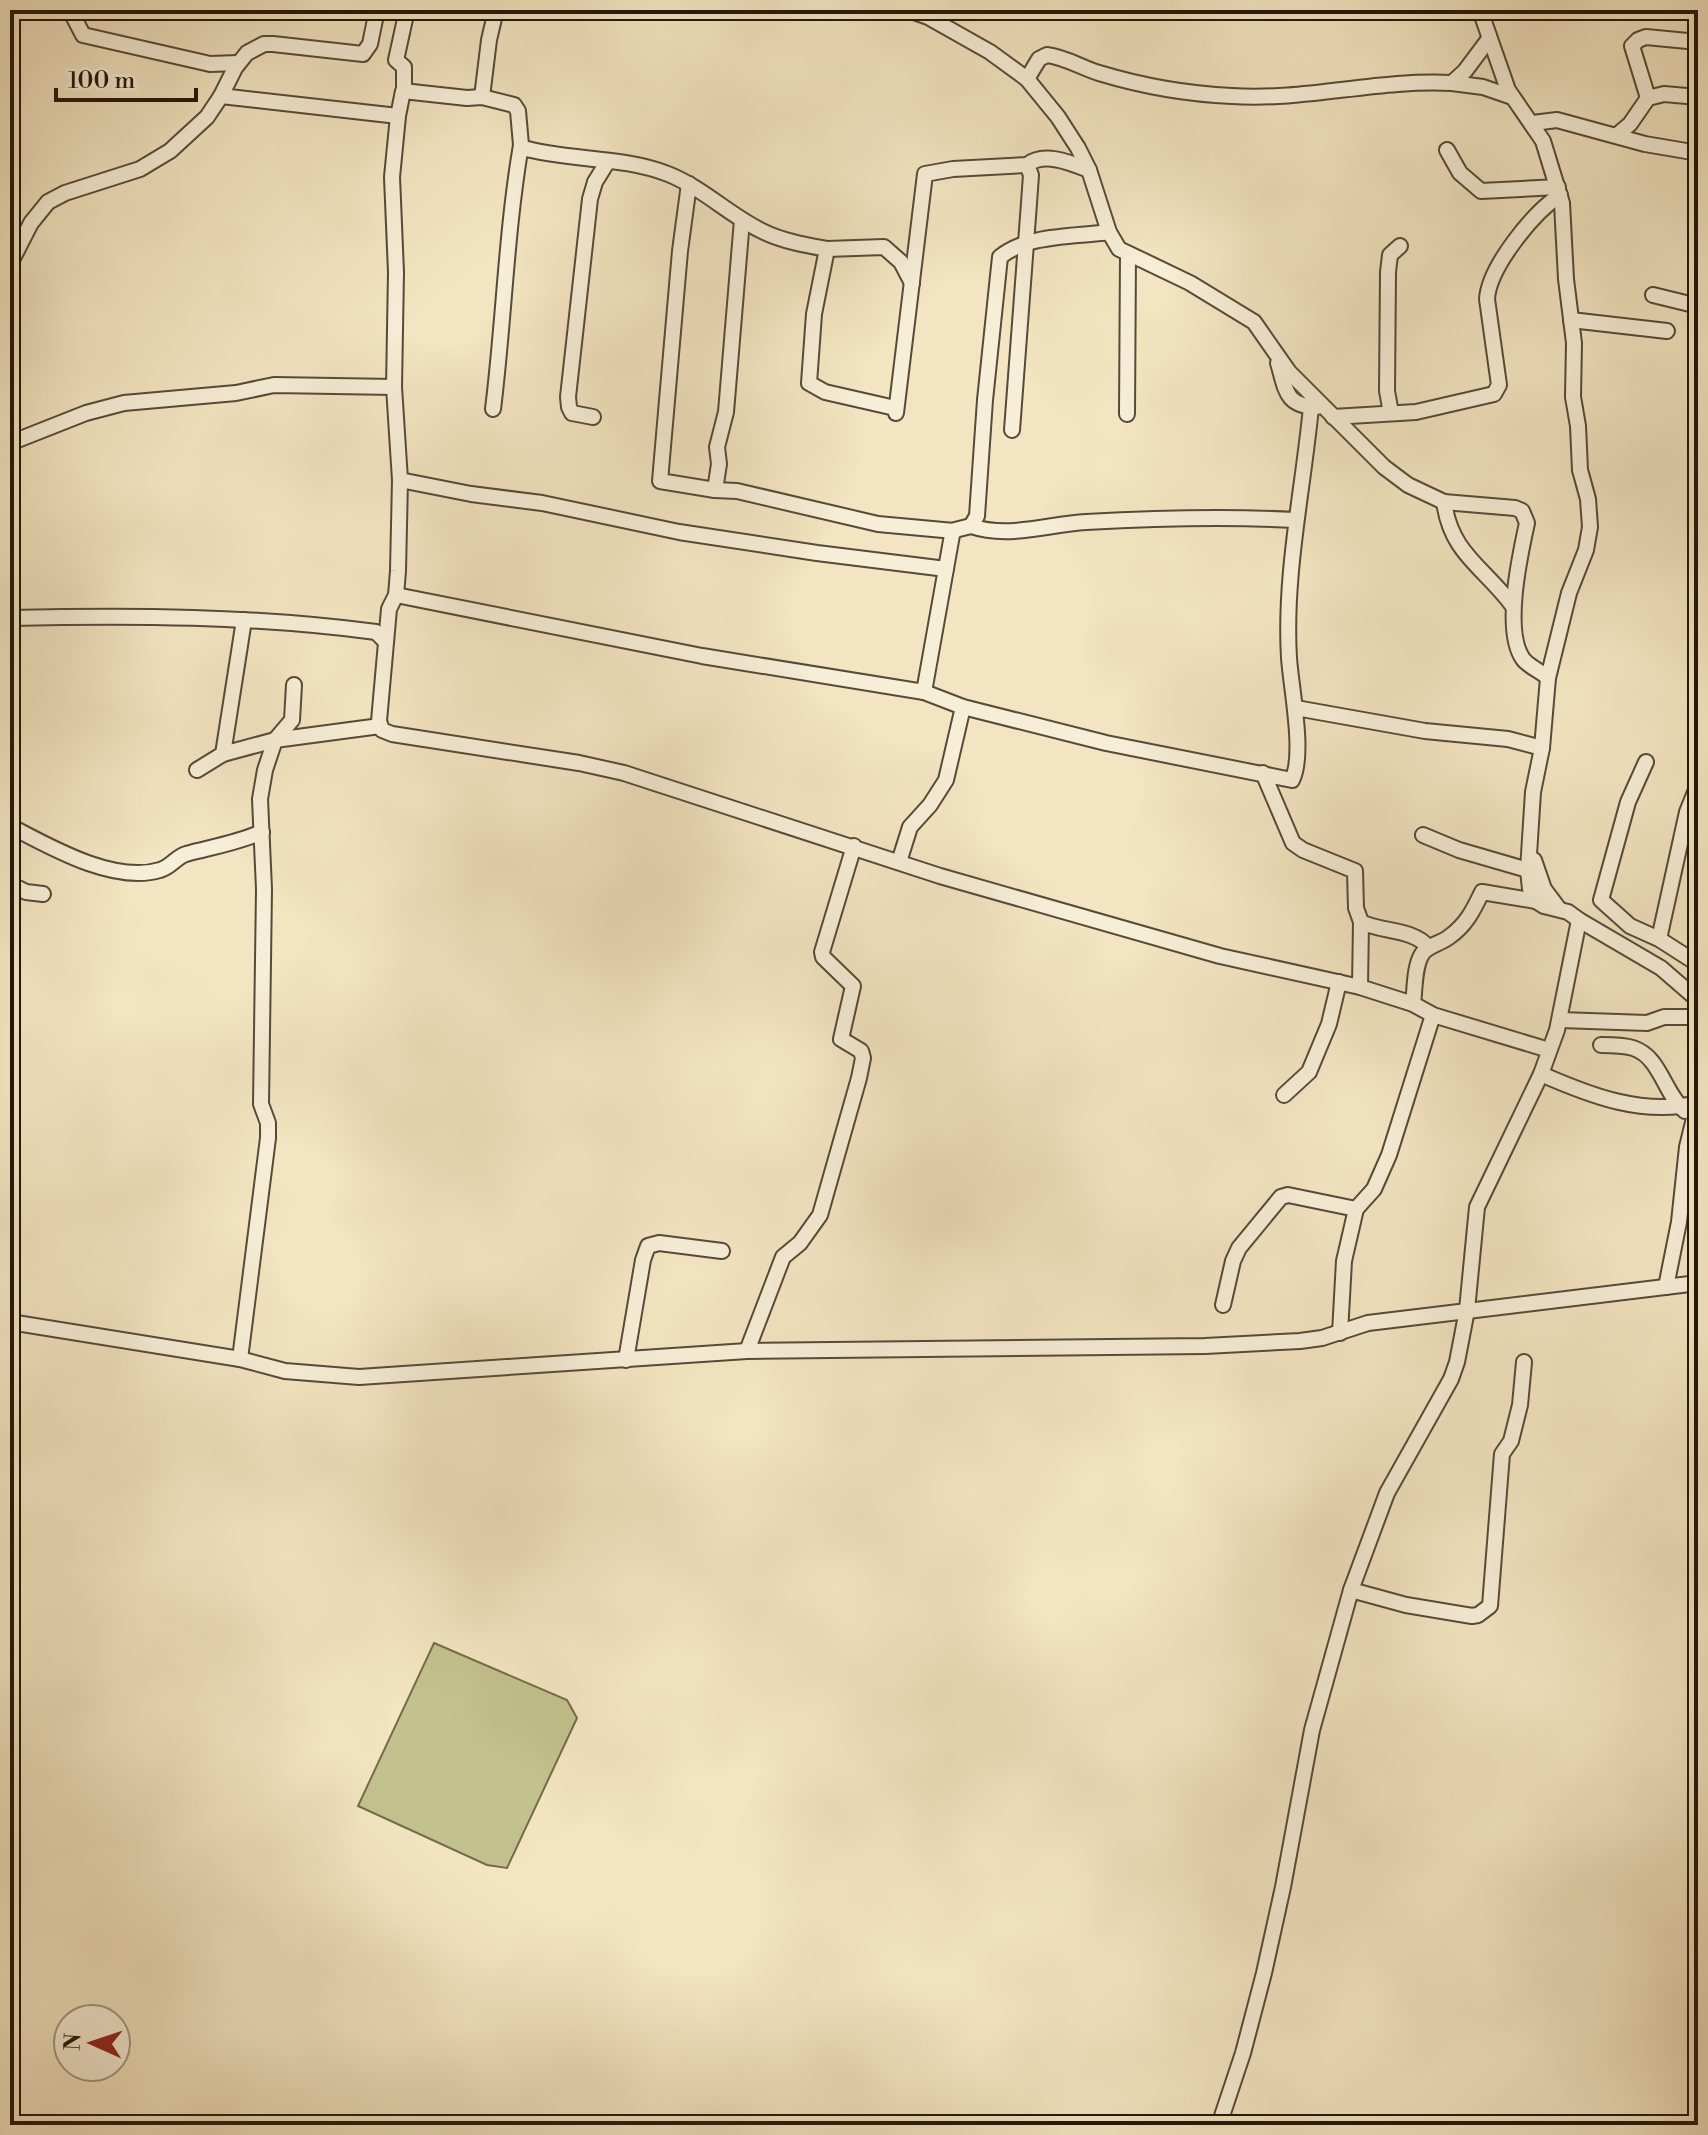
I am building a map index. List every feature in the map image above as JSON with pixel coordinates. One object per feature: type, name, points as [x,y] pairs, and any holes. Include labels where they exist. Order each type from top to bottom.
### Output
[{"type":"street","points":[[70,10],[79,33],[83,35],[210,64],[238,63]]},
{"type":"street","points":[[10,264],[38,213],[53,198],[140,169],[154,162],[198,126],[247,53],[264,44],[363,54],[370,44],[377,10]]},
{"type":"street","points":[[380,726],[389,609],[396,595],[400,480],[394,387],[396,272],[392,177],[398,116],[404,91],[404,67],[396,60],[407,10]]},
{"type":"street","points":[[482,97],[496,10]]},
{"type":"street","points":[[908,10],[928,17],[990,52],[1027,79],[1064,125],[1089,170],[1109,232],[1119,249],[1190,283],[1242,313],[1263,332],[1289,372],[1323,411],[1384,467],[1408,485],[1444,502],[1515,508],[1525,514],[1527,523],[1512,605],[1522,658],[1548,678]]},
{"type":"street","points":[[1480,10],[1504,80],[1512,97],[1543,141],[1559,191],[1575,364],[1573,397],[1580,470],[1588,499],[1590,527],[1586,550],[1569,593],[1548,678],[1542,748],[1533,792],[1528,870],[1530,889],[1536,901]]},
{"type":"street","points":[[1648,98],[1632,46],[1646,37],[1698,42]]},
{"type":"street","points":[[1452,83],[1489,39]]},
{"type":"street","points":[[1027,79],[1039,59],[1047,55],[1156,87],[1231,96],[1274,96],[1420,81],[1483,87],[1512,97]]},
{"type":"street","points":[[404,91],[482,97],[517,108],[521,145],[508,238],[493,409]]},
{"type":"street","points":[[1617,135],[1630,124],[1648,98],[1656,94],[1698,97]]},
{"type":"street","points":[[221,96],[398,116]]},
{"type":"street","points":[[1533,123],[1557,120],[1645,144],[1698,153]]},
{"type":"street","points":[[521,145],[526,149],[656,171],[689,184],[764,233],[793,242],[827,249],[884,247],[901,262],[912,284]]},
{"type":"street","points":[[1447,150],[1460,173],[1481,191],[1559,191]]},
{"type":"street","points":[[827,249],[808,379],[812,388],[895,408],[896,413],[925,174],[953,169],[1027,165],[1034,159],[1048,158],[1089,170]]},
{"type":"street","points":[[593,417],[572,413],[568,397],[590,199],[595,182],[608,161]]},
{"type":"street","points":[[1012,430],[1031,175],[1027,165]]},
{"type":"street","points":[[689,184],[680,251],[659,476],[661,482],[751,494],[878,524],[954,531],[971,526],[993,532],[1190,516],[1295,520]]},
{"type":"street","points":[[1323,411],[1416,412],[1494,394],[1499,389],[1487,299],[1489,286],[1527,223],[1559,191]]},
{"type":"street","points":[[715,490],[719,464],[717,447],[726,412],[742,220]]},
{"type":"street","points":[[971,526],[977,516],[998,264],[1003,254],[1025,244],[1109,232]]},
{"type":"street","points":[[1391,413],[1387,391],[1388,272],[1390,255],[1400,246]]},
{"type":"street","points":[[1127,414],[1128,254]]},
{"type":"street","points":[[1653,295],[1698,306]]},
{"type":"street","points":[[1571,320],[1667,331]]},
{"type":"street","points":[[10,443],[86,413],[124,403],[236,393],[274,385],[394,387]]},
{"type":"street","points":[[396,595],[702,656],[924,692],[963,707],[1106,743],[1289,780],[1294,778],[1296,708],[1288,635],[1295,520],[1323,411]]},
{"type":"street","points":[[400,480],[471,494],[542,503],[679,532],[946,569]]},
{"type":"street","points":[[1444,502],[1449,529],[1463,551],[1512,605]]},
{"type":"street","points":[[924,692],[954,531]]},
{"type":"street","points":[[10,618],[134,615],[244,620],[376,632],[386,642]]},
{"type":"street","points":[[223,754],[244,620]]},
{"type":"street","points":[[240,1359],[268,1138],[267,1119],[261,1104],[264,905],[260,799],[275,740],[292,720],[294,685]]},
{"type":"street","points":[[899,862],[910,827],[930,805],[946,780],[963,707]]},
{"type":"street","points":[[1296,708],[1425,731],[1508,739],[1542,748]]},
{"type":"street","points":[[197,770],[223,754],[275,740],[380,726],[392,734],[579,763],[624,773],[899,862],[1220,956],[1360,987],[1413,1004],[1433,1015],[1549,1050]]},
{"type":"street","points":[[1646,762],[1628,802],[1600,898],[1630,926],[1659,939],[1698,964]]},
{"type":"street","points":[[1263,773],[1293,843],[1318,857],[1355,871],[1356,908],[1361,922],[1360,987]]},
{"type":"street","points":[[1659,939],[1698,785]]},
{"type":"street","points":[[10,826],[94,866],[139,872],[161,870],[182,856],[231,844],[262,832]]},
{"type":"street","points":[[1423,835],[1459,850],[1528,870]]},
{"type":"street","points":[[747,1351],[783,1257],[800,1243],[820,1215],[861,1068],[861,1051],[841,1039],[853,986],[823,957],[822,952],[854,846]]},
{"type":"street","points":[[1531,851],[1544,889],[1559,909]]},
{"type":"street","points":[[10,884],[19,890],[43,894]]},
{"type":"street","points":[[1413,1004],[1418,964],[1428,947],[1446,940],[1460,928],[1476,909],[1482,892],[1536,901],[1559,909],[1661,968],[1698,1000]]},
{"type":"street","points":[[1219,2125],[1243,2053],[1264,1973],[1312,1730],[1351,1590],[1387,1493],[1451,1379],[1457,1362],[1467,1310],[1480,1198],[1541,1074],[1560,1020],[1579,920]]},
{"type":"street","points":[[1361,922],[1413,937],[1428,947]]},
{"type":"street","points":[[1284,1095],[1309,1072],[1329,1024],[1339,982]]},
{"type":"street","points":[[1340,1333],[1344,1261],[1356,1209],[1374,1189],[1389,1155],[1433,1015]]},
{"type":"street","points":[[1560,1020],[1647,1023],[1664,1017],[1698,1017]]},
{"type":"street","points":[[1601,1045],[1628,1047],[1645,1055],[1681,1107]]},
{"type":"street","points":[[1541,1074],[1621,1103],[1696,1107],[1666,1287]]},
{"type":"street","points":[[1223,1305],[1239,1248],[1281,1197],[1288,1195],[1356,1209]]},
{"type":"street","points":[[626,1360],[648,1246],[659,1243],[722,1251]]},
{"type":"street","points":[[10,1322],[240,1359],[285,1371],[359,1377],[747,1351],[1205,1346],[1300,1341],[1340,1333],[1368,1323],[1698,1283]]},
{"type":"street","points":[[1351,1590],[1406,1605],[1472,1616],[1490,1606],[1502,1454],[1511,1441],[1520,1405],[1524,1362]]},
{"type":"shaded area","points":[[434,1643],[567,1700],[577,1718],[507,1868],[487,1865],[358,1806]]}]
